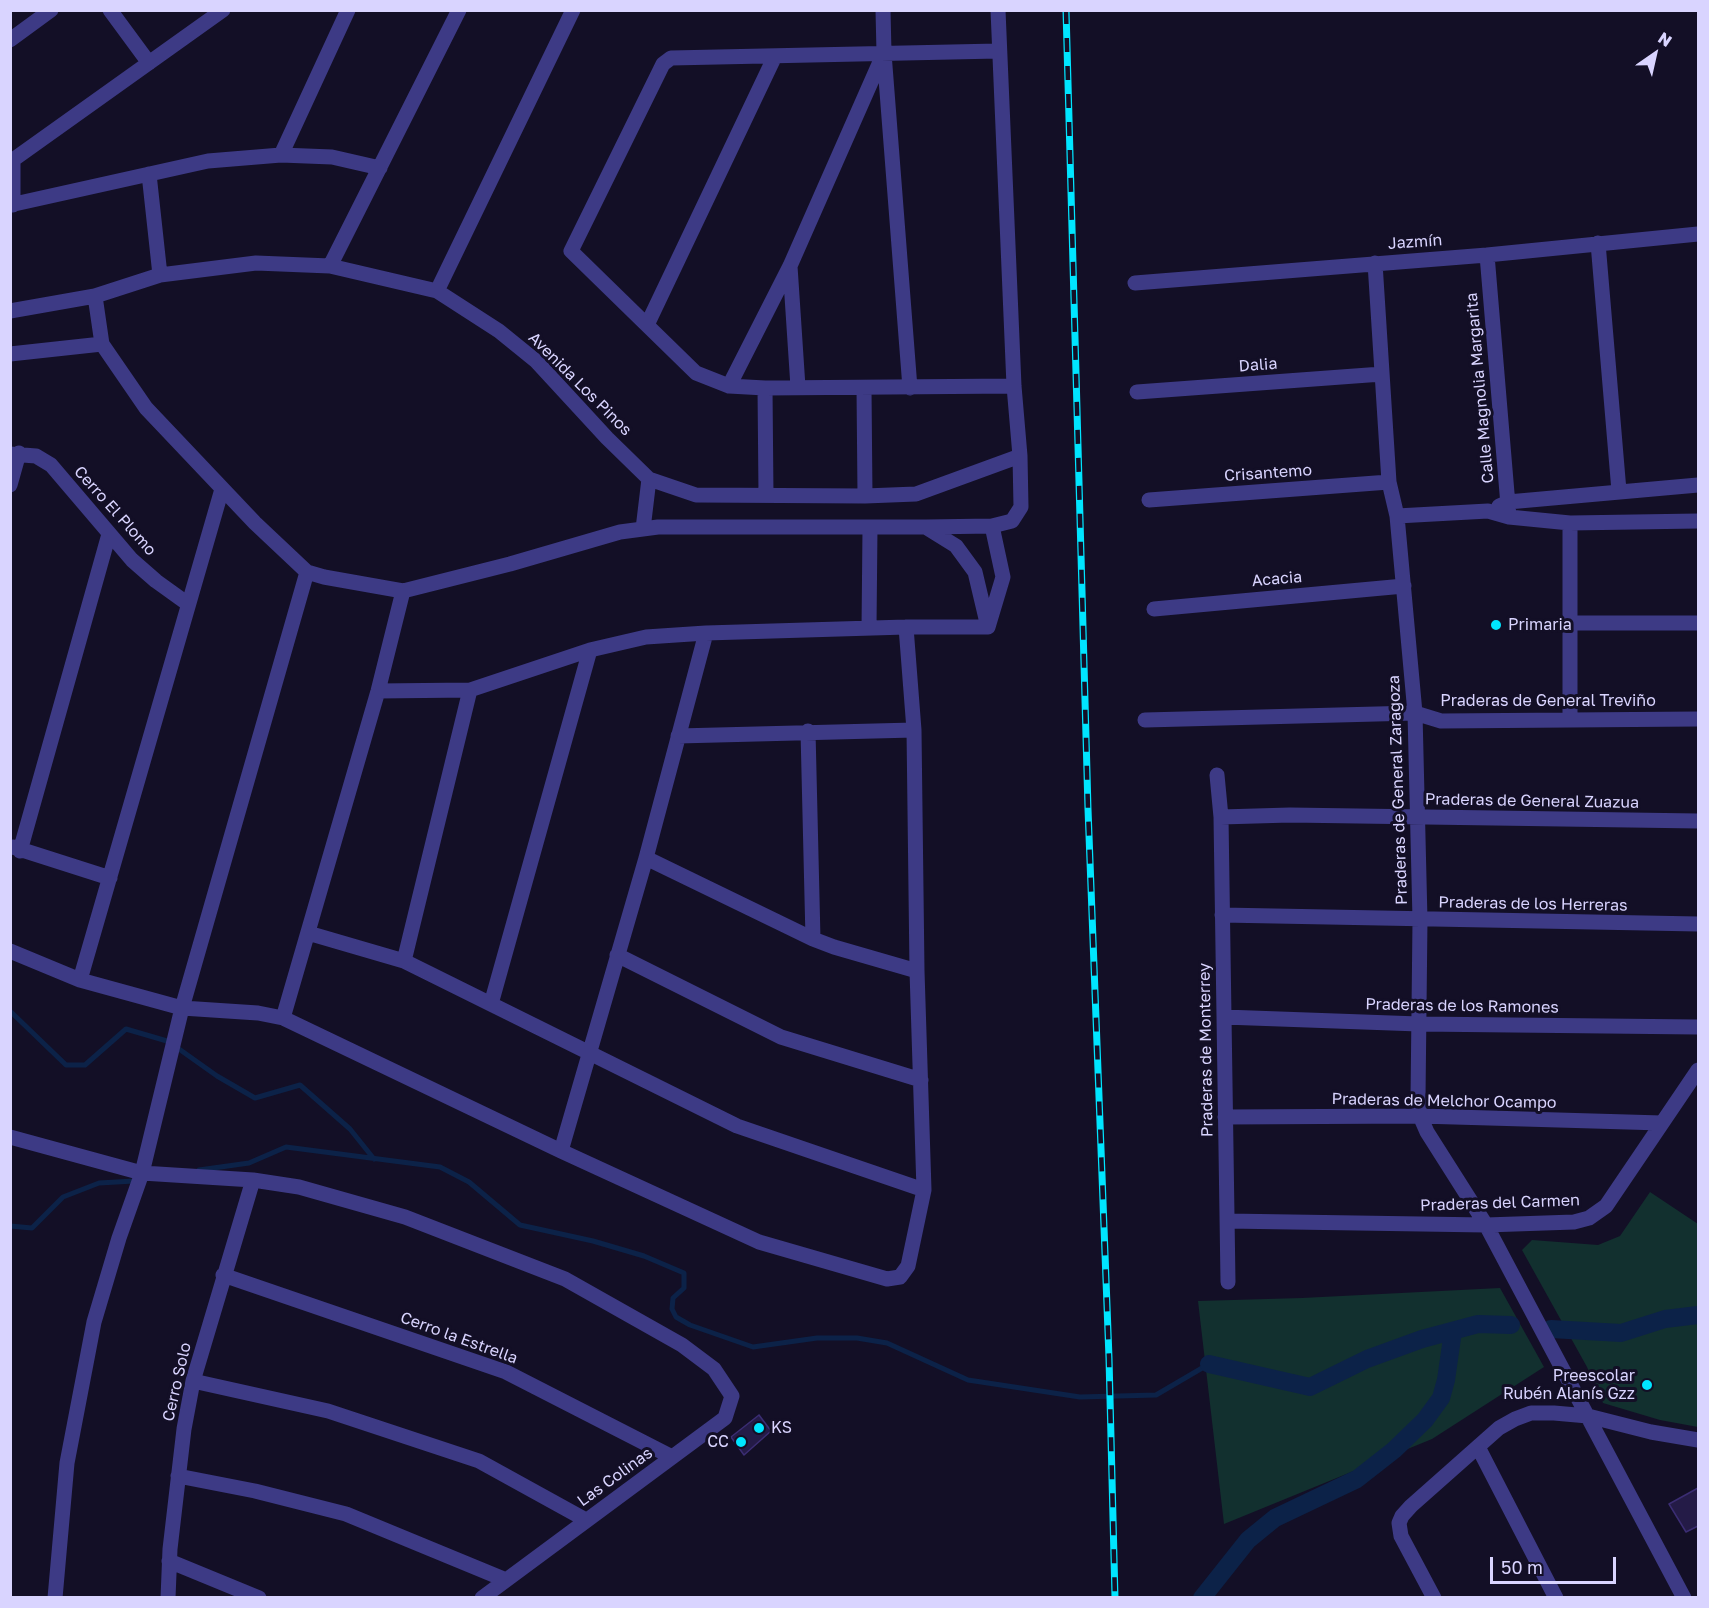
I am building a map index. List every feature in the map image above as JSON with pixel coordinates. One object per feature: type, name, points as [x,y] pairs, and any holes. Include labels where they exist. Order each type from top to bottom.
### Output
[{"type":"street","points":[[10,40],[51,10]]},
{"type":"street","points":[[110,10],[149,63]]},
{"type":"street","points":[[223,10],[12,161],[12,205],[208,161],[281,154],[332,157],[380,168]]},
{"type":"street","points":[[281,154],[348,10]]},
{"type":"street","points":[[330,266],[459,10]]},
{"type":"street","points":[[437,291],[573,10]]},
{"type":"street","points":[[883,10],[884,53],[910,388]]},
{"type":"street","points":[[95,296],[102,344],[146,408],[255,523],[307,572],[324,577],[403,591],[510,564],[620,532],[658,527],[992,526],[1012,521],[1021,507],[1020,456],[1014,386],[998,10]]},
{"type":"street","points":[[998,51],[671,58],[663,64],[571,251],[696,373],[729,386],[765,388],[1014,386]]},
{"type":"street","points":[[729,386],[790,266],[884,53]]},
{"type":"street","points":[[647,326],[775,56]]},
{"type":"street","points":[[148,174],[160,275]]},
{"type":"street","name":"Jazmín","points":[[1135,282],[1487,255],[1698,234]]},
{"type":"street","points":[[1598,243],[1618,491]]},
{"type":"street","name":"Calle Magnolia Margarita","points":[[1487,255],[1508,509]]},
{"type":"street","name":"Avenida Los Pinos","points":[[10,311],[95,296],[160,275],[256,263],[330,266],[437,291],[499,331],[536,361],[607,438],[649,479],[696,495],[916,494],[1020,456]]},
{"type":"street","name":"Praderas de General Zaragoza","points":[[1375,264],[1389,482],[1397,516],[1415,713],[1420,920],[1418,1098],[1420,1116],[1427,1132],[1486,1225],[1549,1347],[1588,1416]]},
{"type":"street","points":[[790,266],[798,387]]},
{"type":"street","points":[[10,354],[102,344]]},
{"type":"street","name":"Dalia","points":[[1137,392],[1382,374]]},
{"type":"street","points":[[765,388],[766,495]]},
{"type":"street","points":[[864,388],[865,496]]},
{"type":"street","points":[[10,485],[15,453]]},
{"type":"street","name":"Cerro El Plomo","points":[[15,453],[36,456],[51,465],[132,560],[188,604]]},
{"type":"street","points":[[643,529],[649,479]]},
{"type":"street","name":"Crisantemo","points":[[1149,500],[1389,482]]},
{"type":"street","points":[[1397,516],[1508,509],[1618,491],[1698,485]]},
{"type":"street","points":[[80,980],[222,489]]},
{"type":"street","points":[[1508,509],[1570,523],[1698,521]]},
{"type":"street","points":[[1570,523],[1570,719]]},
{"type":"street","points":[[988,627],[1003,577],[992,526]]},
{"type":"street","points":[[926,527],[956,546],[975,572],[988,627]]},
{"type":"street","points":[[869,628],[870,528]]},
{"type":"street","points":[[109,534],[15,848],[110,878]]},
{"type":"street","points":[[55,1598],[67,1463],[94,1322],[142,1173],[182,1008],[307,572]]},
{"type":"street","name":"Acacia","points":[[1154,609],[1404,586]]},
{"type":"street","points":[[283,1018],[378,691],[403,591]]},
{"type":"street","points":[[1569,623],[1698,623]]},
{"type":"street","points":[[10,951],[80,980],[182,1008],[258,1013],[283,1018],[561,1151],[759,1242],[887,1279],[900,1277],[908,1266],[924,1190],[917,971],[914,730],[906,627]]},
{"type":"street","points":[[378,691],[470,690],[590,650],[646,637],[869,628],[988,627]]},
{"type":"street","points":[[561,1151],[646,858],[706,633]]},
{"type":"street","points":[[491,1004],[590,650]]},
{"type":"street","points":[[404,961],[470,690]]},
{"type":"street","name":"Praderas de General Treviño","points":[[1145,720],[1415,713],[1441,721],[1698,719]]},
{"type":"street","points":[[678,736],[914,730]]},
{"type":"street","points":[[808,731],[813,939]]},
{"type":"street","name":"Praderas de Monterrey","points":[[1217,775],[1221,817],[1228,1282]]},
{"type":"street","name":"Praderas de General Zuazua","points":[[1221,817],[1290,815],[1698,821]]},
{"type":"street","points":[[646,858],[813,939],[917,971]]},
{"type":"street","name":"Praderas de los Herreras","points":[[1222,915],[1698,924]]},
{"type":"street","points":[[308,933],[404,961],[737,1126],[924,1190]]},
{"type":"street","points":[[617,955],[781,1037],[921,1080]]},
{"type":"street","name":"Praderas de los Ramones","points":[[1224,1017],[1419,1024],[1698,1027]]},
{"type":"street","name":"Praderas del Carmen","points":[[1227,1221],[1486,1225],[1574,1222],[1589,1218],[1606,1206],[1698,1070]]},
{"type":"street","name":"Praderas de Melchor Ocampo","points":[[1225,1118],[1420,1116],[1662,1123]]},
{"type":"street","points":[[10,1137],[142,1173],[253,1180]]},
{"type":"street","name":"Cerro Solo","points":[[168,1598],[178,1476],[193,1381],[253,1180]]},
{"type":"street","name":"Las Colinas","points":[[253,1180],[299,1187],[405,1217],[565,1279],[682,1345],[714,1369],[732,1396],[724,1418],[482,1598]]},
{"type":"street","name":"Cerro la Estrella","points":[[223,1275],[506,1372],[672,1456]]},
{"type":"street","points":[[193,1381],[328,1411],[479,1461],[586,1520]]},
{"type":"street","points":[[1434,1598],[1401,1536],[1399,1523],[1411,1506],[1499,1428],[1531,1413],[1554,1413],[1588,1416],[1651,1432],[1698,1440]]},
{"type":"street","points":[[1588,1416],[1684,1598]]},
{"type":"street","points":[[1478,1447],[1556,1598]]},
{"type":"street","points":[[178,1476],[255,1491],[346,1514],[506,1580]]},
{"type":"street","points":[[170,1561],[259,1598]]},
{"type":"green space","points":[[1650,1192],[1698,1224],[1698,1427],[1660,1420],[1603,1403],[1587,1367],[1522,1250],[1532,1240],[1598,1245],[1620,1236]]},
{"type":"green space","points":[[1500,1288],[1544,1367],[1432,1439],[1224,1524],[1198,1301]]},
{"type":"building","points":[[759,1415],[771,1431],[744,1455],[731,1437]]},
{"type":"building","points":[[1698,1488],[1698,1526],[1686,1532],[1669,1504]]},
{"type":"waterway","points":[[10,1011],[66,1065],[85,1065],[126,1029],[167,1041]]},
{"type":"waterway","points":[[179,1049],[217,1076],[255,1098],[300,1085],[350,1129],[374,1159]]},
{"type":"waterway","points":[[199,1170],[249,1163],[286,1147],[440,1167],[469,1182],[520,1225],[593,1241],[644,1256],[684,1273],[684,1288],[673,1298],[672,1309],[676,1317],[690,1325],[753,1347],[817,1338],[857,1338],[887,1343],[968,1380],[1080,1397],[1156,1395],[1209,1364]]},
{"type":"waterway","points":[[10,1226],[32,1228],[63,1197],[99,1183],[134,1181]]},
{"type":"waterway","points":[[1551,1329],[1621,1333],[1665,1319],[1698,1315]]},
{"type":"waterway","points":[[1209,1364],[1310,1387],[1367,1359],[1422,1339],[1478,1324],[1511,1325]]},
{"type":"waterway","points":[[1202,1598],[1248,1540],[1275,1518],[1357,1479],[1394,1450],[1425,1420],[1441,1398],[1453,1331]]},
{"type":"railway","points":[[1066,10],[1088,809],[1109,1358],[1115,1598]]},
{"type":"place","name":"Primaria","points":[[1496,625]]},
{"type":"place","name":"Preescolar Rubén Alanís Gzz","points":[[1647,1385]]},
{"type":"place","name":"KS","points":[[759,1428]]},
{"type":"place","name":"CC","points":[[741,1442]]}]
